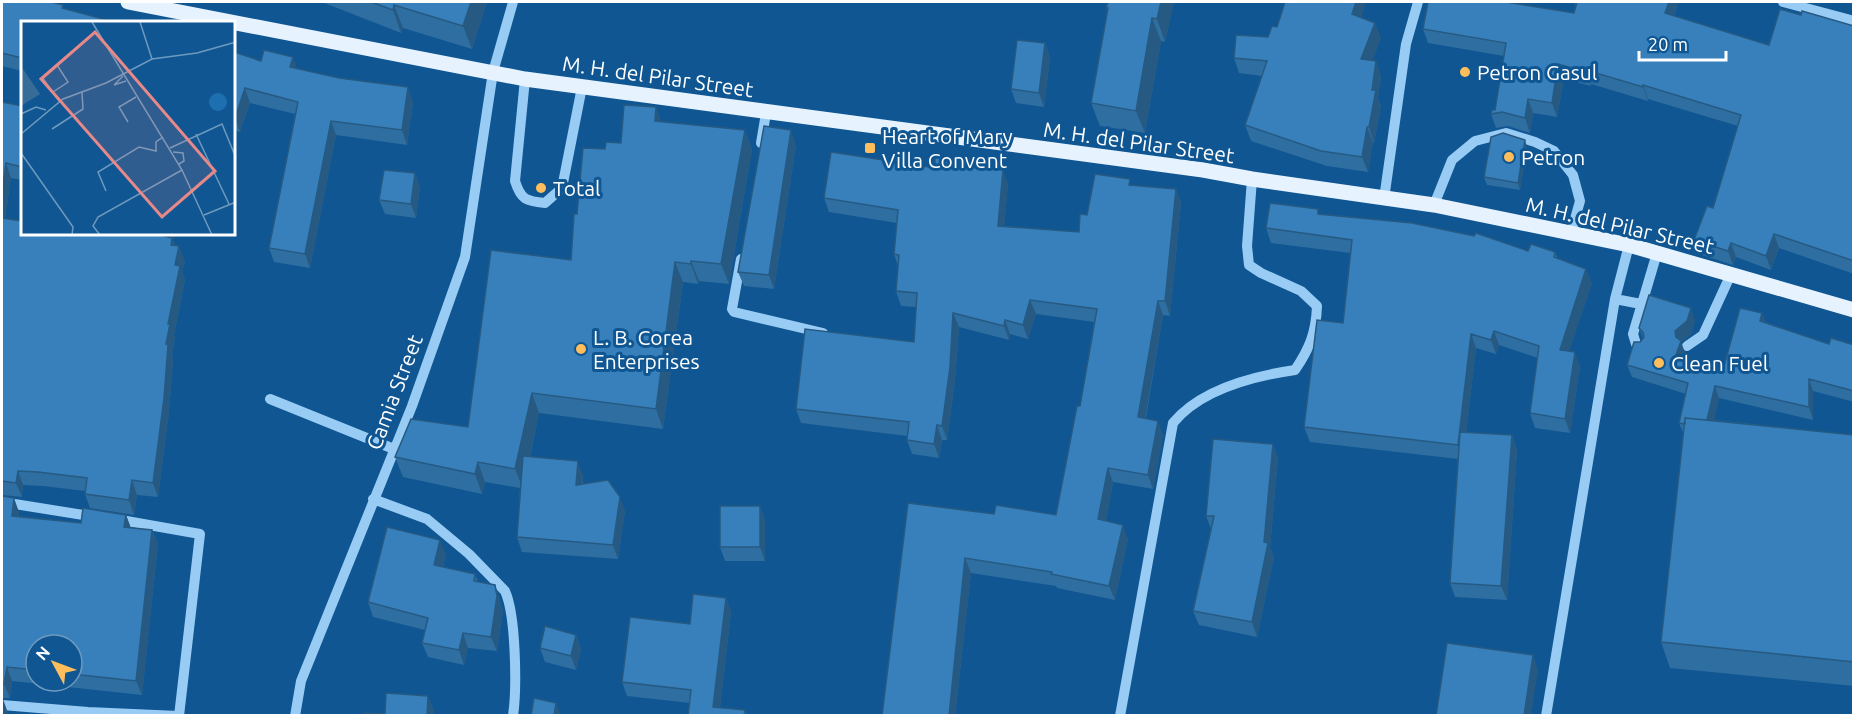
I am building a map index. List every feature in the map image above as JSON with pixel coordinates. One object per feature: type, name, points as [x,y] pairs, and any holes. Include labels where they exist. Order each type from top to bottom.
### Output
[{"type":"main road","name":"M. H. del Pilar Street","points":[[129,2],[228,21]]},
{"type":"main road","name":"M. H. del Pilar Street","points":[[236,23],[525,79],[1203,170],[1434,205],[1629,245],[1854,309]]},
{"type":"street","name":"Camia Street","points":[[295,716],[301,681],[412,406],[465,256],[493,72],[513,2]]},
{"type":"street","points":[[1384,199],[1406,44],[1418,2]]},
{"type":"street","points":[[1783,2],[1854,21]]},
{"type":"street","points":[[525,79],[515,181],[519,194],[529,201],[546,203],[562,188],[582,87]]},
{"type":"street","points":[[760,150],[766,112]]},
{"type":"street","points":[[1434,205],[1452,160],[1475,141],[1506,134],[1535,142],[1554,151],[1574,175],[1580,201],[1571,233]]},
{"type":"street","points":[[1120,716],[1173,423],[1183,411],[1234,384],[1267,374],[1294,370],[1306,354],[1316,326],[1317,306],[1301,291],[1249,265],[1247,246],[1252,179]]},
{"type":"street","points":[[1546,716],[1615,299],[1629,245]]},
{"type":"street","points":[[742,251],[732,309],[734,312],[839,338]]},
{"type":"street","points":[[1641,348],[1636,344],[1634,334],[1657,253]]},
{"type":"street","points":[[1687,346],[1703,334],[1731,274]]},
{"type":"street","points":[[1615,299],[1641,304]]},
{"type":"street","points":[[270,399],[394,449]]},
{"type":"street","points":[[373,499],[428,519],[469,554],[505,591],[514,631],[513,716]]},
{"type":"street","points":[[2,502],[200,534],[179,716],[2,705]]},
{"type":"building","points":[[2,2],[51,2],[63,5],[62,8],[110,21],[21,21],[21,58],[2,53]]},
{"type":"building","points":[[371,2],[471,2],[463,26],[394,5],[393,10]]},
{"type":"building","points":[[1108,2],[1161,2],[1157,19],[1152,18],[1136,111],[1091,103]]},
{"type":"building","points":[[1285,2],[1356,2],[1352,14],[1375,23],[1361,59],[1376,61],[1372,90],[1376,90],[1362,157],[1321,151],[1245,125],[1267,61],[1234,58],[1236,35],[1268,37],[1272,26],[1277,27]]},
{"type":"building","points":[[1428,2],[1506,2],[1574,13],[1577,2],[1669,2],[1665,13],[1769,45],[1780,9],[1801,15],[1802,11],[1854,26],[1854,261],[1774,234],[1766,256],[1731,243],[1728,251],[1694,240],[1707,206],[1713,208],[1741,115],[1643,85],[1643,87],[1558,64],[1552,103],[1528,99],[1525,118],[1502,112],[1491,114],[1492,110],[1495,110],[1506,43],[1423,29]]},
{"type":"building","points":[[1017,40],[1045,43],[1039,93],[1011,89]]},
{"type":"building","points":[[264,50],[293,57],[290,67],[339,78],[408,87],[402,130],[331,121],[305,254],[269,248],[298,102],[245,88],[236,115],[236,53],[261,61]]},
{"type":"building","points":[[2,102],[21,106],[21,167],[6,163],[2,191]]},
{"type":"building","points":[[624,105],[656,107],[655,121],[745,130],[721,264],[675,262],[656,409],[532,393],[515,469],[478,462],[475,474],[395,457],[411,419],[468,427],[491,250],[571,260],[574,214],[577,214],[583,148],[605,149],[606,142],[621,143]]},
{"type":"building","points":[[764,126],[791,130],[769,275],[738,272]]},
{"type":"building","name":"Petron","points":[[1503,133],[1525,140],[1518,183],[1484,177],[1491,137]]},
{"type":"building","points":[[831,152],[935,168],[935,157],[959,156],[959,166],[1003,170],[998,226],[1079,232],[1080,214],[1087,215],[1095,174],[1130,179],[1129,185],[1176,189],[1165,301],[1158,301],[1138,417],[1158,421],[1148,475],[1108,468],[1098,519],[1123,525],[1109,586],[1051,574],[1052,572],[965,558],[949,716],[882,716],[908,503],[994,514],[996,505],[1056,515],[1077,406],[1080,406],[1097,309],[1030,300],[1023,325],[1005,320],[1004,326],[953,313],[950,367],[942,426],[937,425],[934,444],[907,440],[909,422],[796,409],[805,329],[914,342],[917,293],[896,291],[899,255],[894,254],[898,210],[824,198]]},
{"type":"building","points":[[384,170],[415,173],[411,204],[379,200]]},
{"type":"building","points":[[1270,203],[1318,209],[1318,214],[1412,223],[1474,236],[1476,233],[1528,251],[1531,244],[1555,252],[1554,257],[1586,269],[1560,350],[1575,352],[1565,419],[1530,413],[1539,346],[1494,331],[1491,340],[1471,334],[1458,445],[1304,427],[1317,320],[1343,323],[1352,240],[1266,228]]},
{"type":"building","points":[[2,218],[21,221],[21,236],[164,236],[172,238],[171,245],[179,246],[175,265],[180,266],[168,324],[170,324],[166,344],[168,345],[164,398],[153,483],[132,480],[129,500],[85,494],[87,478],[18,471],[16,483],[2,481]]},
{"type":"building","points":[[1649,295],[1691,308],[1687,321],[1675,331],[1676,337],[1681,341],[1676,355],[1724,366],[1740,308],[1762,313],[1760,321],[1829,344],[1831,338],[1854,345],[1854,391],[1809,379],[1809,407],[1715,386],[1707,420],[1685,418],[1685,424],[1679,423],[1688,383],[1627,365],[1634,342],[1640,342],[1644,337],[1639,328]]},
{"type":"building","points":[[1685,418],[1854,435],[1854,662],[1661,642]]},
{"type":"building","points":[[1460,432],[1512,435],[1501,586],[1450,583]]},
{"type":"building","points":[[1213,439],[1273,444],[1264,542],[1268,543],[1252,622],[1193,611],[1214,516],[1206,516]]},
{"type":"building","points":[[523,456],[578,461],[576,485],[608,480],[620,497],[613,545],[517,537]]},
{"type":"building","points":[[2,496],[14,498],[12,516],[81,523],[83,508],[126,515],[124,527],[152,530],[136,681],[84,675],[84,633],[24,633],[24,669],[7,667],[4,684],[2,684]]},
{"type":"building","points":[[720,506],[760,506],[760,547],[720,547]]},
{"type":"building","points":[[387,527],[440,540],[434,565],[475,574],[474,581],[495,585],[497,596],[491,637],[463,633],[459,650],[422,643],[428,618],[368,602]]},
{"type":"building","points":[[693,594],[726,598],[713,707],[745,710],[744,716],[688,716],[691,690],[622,682],[630,617],[690,624]]},
{"type":"building","points":[[545,626],[576,635],[571,656],[540,648]]},
{"type":"building","points":[[1447,643],[1533,655],[1524,716],[1436,716]]},
{"type":"building","points":[[386,693],[428,696],[427,716],[364,716],[364,713],[385,714]]},
{"type":"building","points":[[534,698],[556,703],[554,716],[531,716]]},
{"type":"place","name":"Petron Gasul","points":[[1465,72]]},
{"type":"place","name":"Heart of Mary Villa Convent","points":[[870,148]]},
{"type":"place","name":"Petron","points":[[1509,157]]},
{"type":"place","name":"Total","points":[[541,188]]},
{"type":"place","name":"L. B. Corea Enterprises","points":[[581,349]]},
{"type":"place","name":"Clean Fuel","points":[[1659,363]]}]
